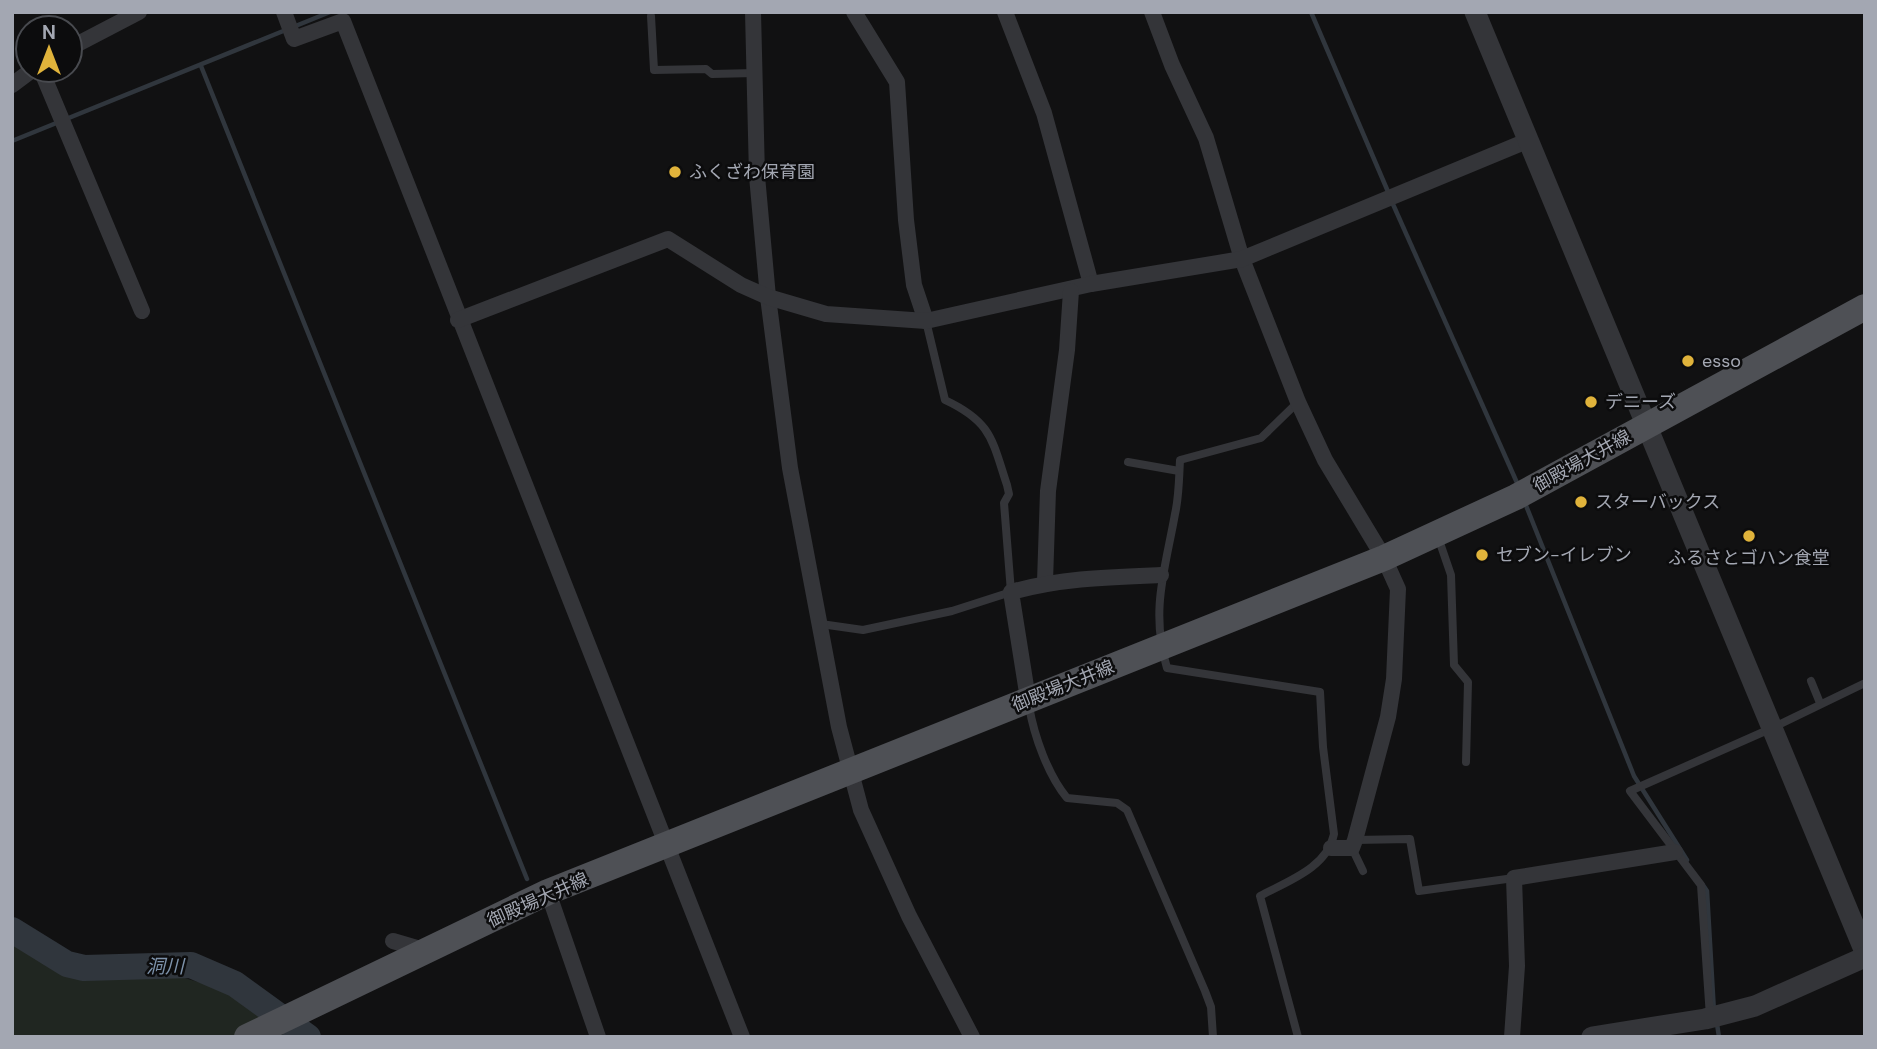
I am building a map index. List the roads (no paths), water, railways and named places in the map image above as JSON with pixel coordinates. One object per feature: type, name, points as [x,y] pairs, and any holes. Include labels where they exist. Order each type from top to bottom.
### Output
[{"type":"main road","name":"御殿場大井線","points":[[247,1037],[373,979],[548,892],[1384,558],[1523,493],[1865,307]]},
{"type":"street","points":[[84,41],[139,12]]},
{"type":"street","points":[[284,12],[294,39],[343,21],[741,1037]]},
{"type":"street","points":[[753,12],[757,176],[768,297],[790,468],[849,771],[861,810],[909,916],[972,1037]]},
{"type":"street","points":[[854,12],[897,82],[906,220],[914,285],[926,321]]},
{"type":"street","points":[[1005,12],[1044,113],[1091,284]]},
{"type":"street","points":[[1152,12],[1172,65],[1206,138],[1242,259],[1298,402],[1325,460],[1384,558],[1398,589],[1394,679],[1388,718],[1354,844],[1331,848]]},
{"type":"street","points":[[1475,12],[1720,596],[1770,729],[1865,954],[1755,1006],[1710,1018],[1592,1037]]},
{"type":"street","points":[[47,84],[142,311]]},
{"type":"street","points":[[458,320],[668,239],[741,285],[768,297],[825,314],[926,321],[1071,291],[1091,284],[1242,259],[1527,141]]},
{"type":"street","points":[[1045,582],[1048,491],[1067,350],[1071,291]]},
{"type":"street","points":[[1028,699],[1011,592],[1045,582],[1161,575]]},
{"type":"street","points":[[1512,1037],[1517,966],[1514,878],[1675,852]]},
{"type":"street","points":[[548,892],[598,1037]]},
{"type":"street","points":[[393,941],[427,951]]},
{"type":"lane","points":[[651,16],[654,70],[706,69],[712,74],[755,74]]},
{"type":"lane","points":[[821,624],[863,630],[952,611],[1011,592],[1004,503],[1009,494],[1007,485],[988,430],[967,410],[945,400],[926,321]]},
{"type":"lane","points":[[1298,402],[1261,438],[1180,460],[1176,512],[1161,575],[1158,624],[1167,668],[1320,692],[1323,747],[1334,834],[1331,848],[1317,864],[1260,897],[1298,1037]]},
{"type":"lane","points":[[1128,462],[1179,471]]},
{"type":"lane","points":[[1437,534],[1451,575],[1454,665],[1468,682],[1466,762]]},
{"type":"lane","points":[[1811,681],[1820,704]]},
{"type":"lane","points":[[1710,1018],[1701,886],[1630,791],[1770,729],[1865,683]]},
{"type":"lane","points":[[1028,699],[1032,724],[1059,788],[1067,799],[1117,803],[1127,810],[1205,991],[1211,1007],[1213,1037]]},
{"type":"lane","points":[[1363,872],[1354,844],[1410,839],[1419,891],[1514,878]]},
{"type":"waterway","points":[[12,141],[330,12]]},
{"type":"waterway","points":[[1311,12],[1389,194]]},
{"type":"waterway","points":[[201,66],[527,879]]},
{"type":"waterway","points":[[1392,202],[1518,485]]},
{"type":"waterway","points":[[1525,503],[1634,776],[1687,860]]},
{"type":"waterway","points":[[1703,885],[1707,891],[1714,1012]]},
{"type":"waterway","name":"洞川","points":[[12,930],[67,964],[84,968],[191,965],[235,984],[308,1037]]},
{"type":"waterway","points":[[1717,1024],[1719,1037]]},
{"type":"place","name":"ふくざわ保育園","points":[[675,172]]},
{"type":"place","name":"esso","points":[[1688,361]]},
{"type":"place","name":"デニーズ","points":[[1591,402]]},
{"type":"place","name":"スターバックス","points":[[1581,502]]},
{"type":"place","name":"ふるさとゴハン食堂","points":[[1749,536]]},
{"type":"place","name":"セブン-イレブン","points":[[1482,555]]}]
